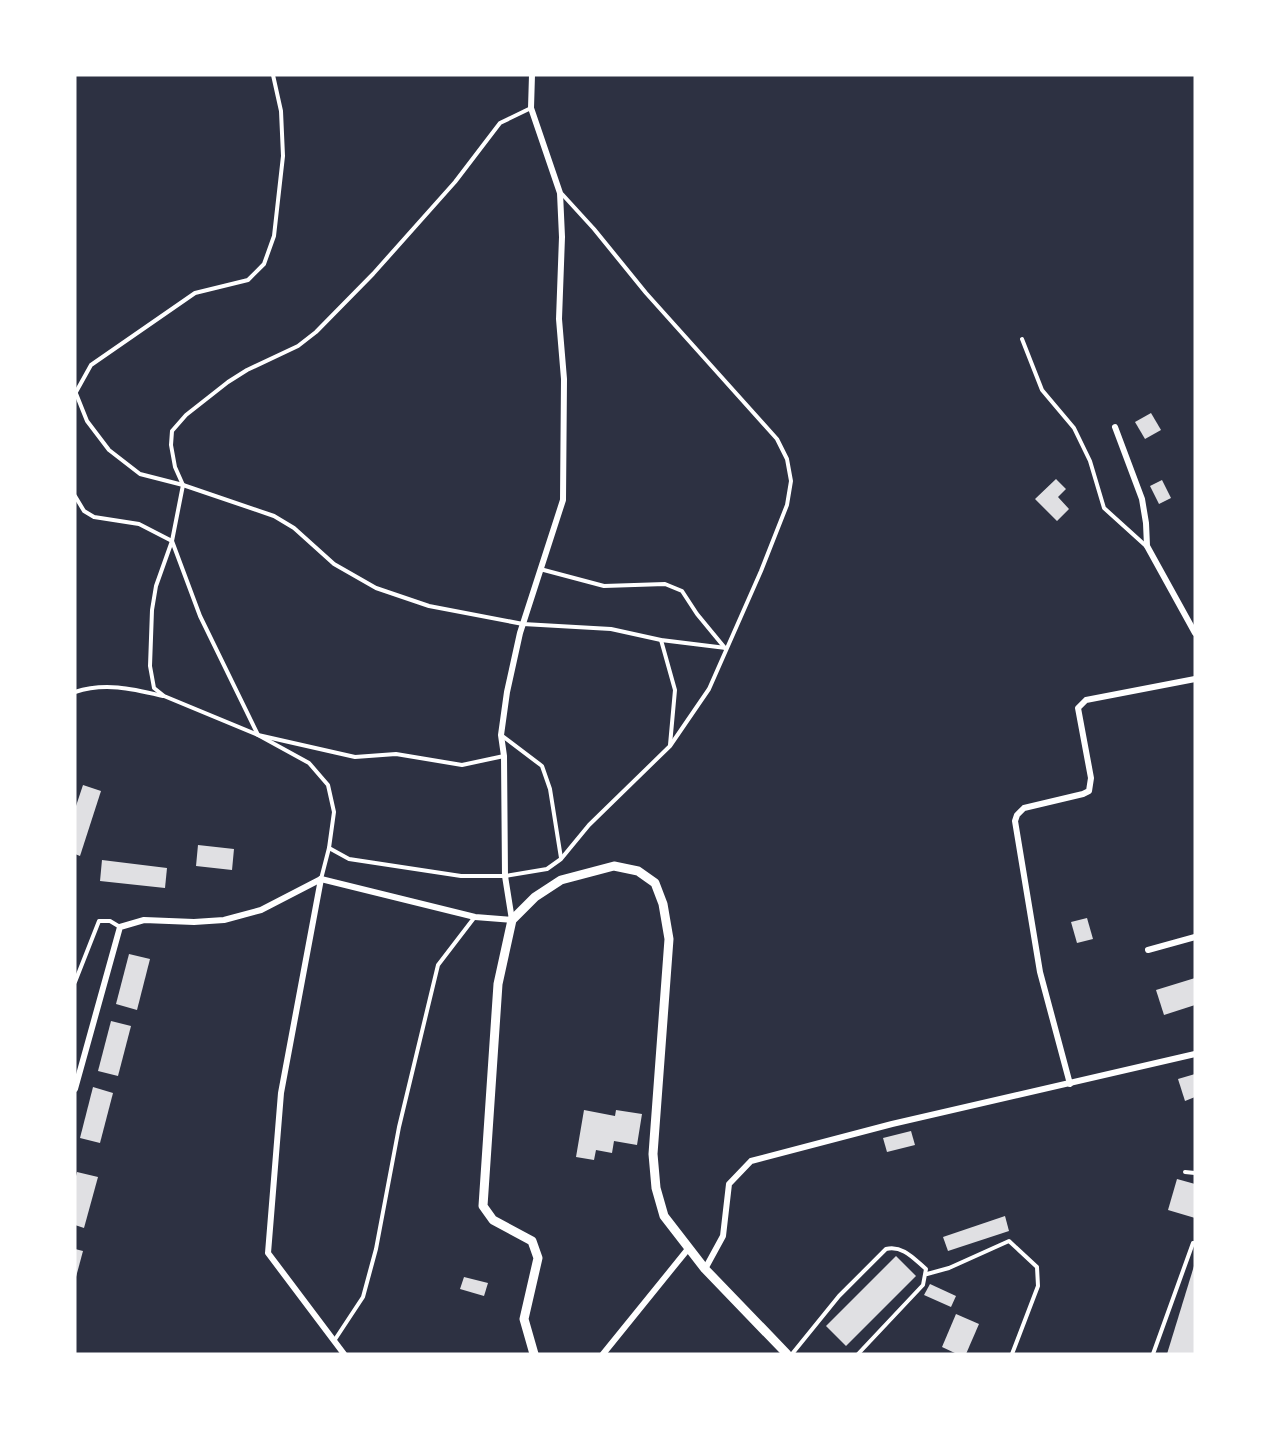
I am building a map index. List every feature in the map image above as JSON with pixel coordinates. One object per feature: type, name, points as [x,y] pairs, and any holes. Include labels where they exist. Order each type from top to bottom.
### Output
[{"type":"street","points":[[532,75],[531,108],[560,193],[562,237],[559,319],[564,379],[563,500],[523,624],[507,692],[501,735],[504,756],[505,876],[512,920],[498,984],[483,1206],[493,1220],[532,1241],[538,1258],[524,1319],[534,1354]]},
{"type":"street","points":[[1115,427],[1142,499],[1146,523],[1146,546],[1195,633]]},
{"type":"street","points":[[1070,1084],[1040,972],[1015,821],[1017,814],[1024,808],[1089,791],[1091,778],[1078,708],[1086,700],[1195,679]]},
{"type":"street","points":[[75,1089],[120,927],[144,920],[194,922],[224,920],[261,910],[321,879],[475,917],[512,920],[535,897],[561,880],[614,866],[638,871],[655,883],[663,904],[669,939],[653,1154],[656,1188],[664,1216],[705,1269],[787,1354]]},
{"type":"street","points":[[321,879],[281,1093],[267,1253],[344,1354]]},
{"type":"street","points":[[1148,950],[1195,937]]},
{"type":"street","points":[[705,1269],[723,1236],[729,1184],[751,1161],[892,1124],[1195,1054]]},
{"type":"street","points":[[603,1354],[688,1249]]},
{"type":"lane","points":[[273,75],[281,111],[283,156],[274,236],[264,264],[248,280],[195,293],[91,365],[75,392],[87,421],[109,450],[140,474],[183,485],[273,516],[294,528],[334,564],[376,588],[429,606],[523,624],[611,629],[661,640],[726,648]]},
{"type":"lane","points":[[164,696],[154,688],[150,666],[150,638],[156,586],[172,541],[183,485],[175,467],[171,445],[172,431],[186,415],[247,370],[298,346],[316,332],[373,274],[440,199],[500,123],[531,108]]},
{"type":"lane","points":[[329,848],[349,859],[461,876],[505,876],[547,869],[561,859],[589,825],[670,746],[693,714],[708,689],[761,571],[787,505],[791,481],[787,459],[777,439],[560,193]]},
{"type":"lane","points":[[1022,339],[1042,390],[1074,428],[1090,461],[1104,508],[1146,546]]},
{"type":"lane","points":[[75,496],[84,511],[94,517],[139,524],[172,541],[200,616],[258,735]]},
{"type":"lane","points":[[539,569],[604,586],[665,584],[682,591],[697,614],[726,648]]},
{"type":"lane","points":[[661,640],[675,690],[670,746]]},
{"type":"lane","points":[[75,692],[91,686],[123,687],[164,696],[258,735],[309,763],[328,785],[334,812],[329,848],[321,879]]},
{"type":"lane","points":[[258,735],[355,757],[396,754],[462,765],[504,756]]},
{"type":"lane","points":[[501,735],[542,766],[550,789],[561,859]]},
{"type":"lane","points":[[334,1341],[363,1297],[376,1249],[399,1127],[438,965],[475,917]]},
{"type":"lane","points":[[75,982],[99,921],[110,921],[120,927]]},
{"type":"lane","points":[[1185,1172],[1195,1173]]},
{"type":"lane","points":[[927,1274],[949,1268],[1009,1241],[1036,1267],[1038,1286],[1012,1354]]},
{"type":"lane","points":[[1154,1354],[1192,1243]]},
{"type":"lane","points":[[792,1354],[839,1296],[886,1249],[894,1247],[902,1249],[926,1269],[927,1274],[923,1285],[858,1354]]},
{"type":"building","points":[[1151,413],[1161,430],[1145,439],[1135,422]]},
{"type":"building","points":[[1056,479],[1066,489],[1058,497],[1069,509],[1057,521],[1035,499]]},
{"type":"building","points":[[1162,480],[1171,498],[1159,504],[1150,486]]},
{"type":"building","points":[[83,785],[101,791],[80,856],[75,854],[75,809]]},
{"type":"building","points":[[198,845],[234,849],[232,870],[196,866]]},
{"type":"building","points":[[102,860],[167,868],[165,888],[100,881]]},
{"type":"building","points":[[1087,918],[1093,939],[1077,943],[1071,922]]},
{"type":"building","points":[[129,954],[150,959],[137,1010],[116,1004]]},
{"type":"building","points":[[1195,978],[1195,1005],[1164,1015],[1156,990]]},
{"type":"building","points":[[111,1021],[131,1026],[118,1076],[98,1071]]},
{"type":"building","points":[[1195,1074],[1195,1097],[1185,1101],[1178,1079]]},
{"type":"building","points":[[93,1087],[113,1093],[100,1143],[80,1138]]},
{"type":"building","points":[[584,1110],[615,1116],[616,1110],[642,1114],[637,1145],[614,1141],[612,1153],[596,1150],[594,1160],[576,1157]]},
{"type":"building","points":[[911,1131],[915,1145],[887,1152],[883,1138]]},
{"type":"building","points":[[77,1172],[98,1177],[84,1228],[75,1225]]},
{"type":"building","points":[[1177,1179],[1195,1184],[1195,1218],[1168,1210]]},
{"type":"building","points":[[1005,1216],[1009,1231],[948,1251],[943,1237]]},
{"type":"building","points":[[75,1249],[83,1251],[76,1277],[75,1277]]},
{"type":"building","points":[[896,1256],[916,1276],[846,1346],[826,1326]]},
{"type":"building","points":[[1194,1266],[1195,1354],[1167,1354]]},
{"type":"building","points":[[464,1277],[488,1283],[484,1296],[460,1289]]},
{"type":"building","points":[[930,1284],[956,1296],[951,1307],[924,1295]]},
{"type":"building","points":[[956,1314],[979,1324],[966,1354],[957,1354],[942,1347]]}]
